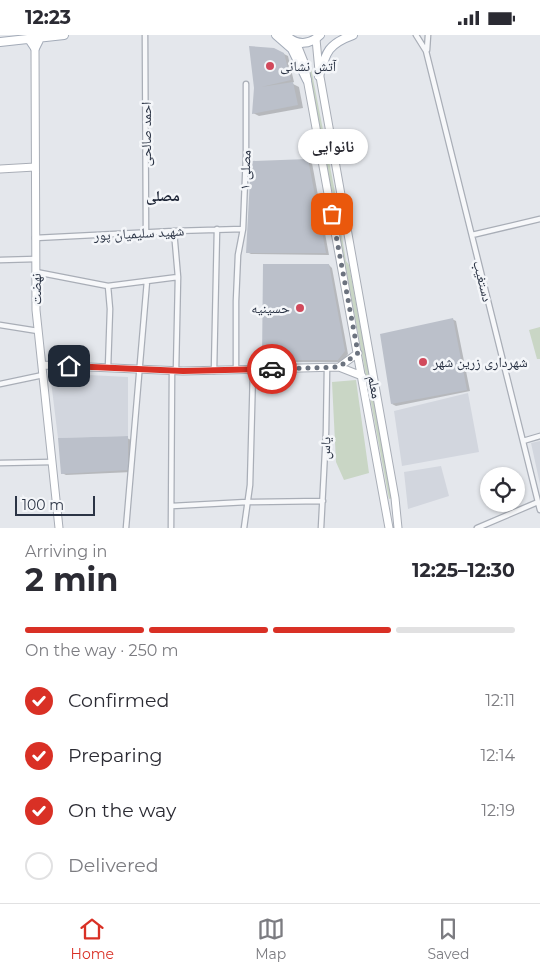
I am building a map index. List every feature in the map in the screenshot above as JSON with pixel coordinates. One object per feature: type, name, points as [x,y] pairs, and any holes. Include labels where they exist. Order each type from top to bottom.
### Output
[{"type":"main road","points":[[0,42],[64,35]]},
{"type":"main road","points":[[276,35],[292,49],[307,80]]},
{"type":"main road","points":[[286,35],[296,42],[310,42],[318,37]]},
{"type":"main road","points":[[320,76],[324,59],[330,46],[353,35]]},
{"type":"main road","name":"معلم","points":[[318,37],[320,76],[396,502],[398,528]]},
{"type":"main road","points":[[29,39],[35,48],[40,38]]},
{"type":"main road","name":"معلم","points":[[296,42],[304,62],[386,503],[389,528]]},
{"type":"main road","name":"نهضت","points":[[35,48],[38,331],[59,528]]},
{"type":"main road","points":[[304,62],[311,58],[318,62]]},
{"type":"main road","points":[[0,169],[35,167]]},
{"type":"main road","points":[[335,229],[346,227]]},
{"type":"main road","points":[[339,367],[358,353]]},
{"type":"main road","points":[[42,365],[174,371],[339,367],[362,376]]},
{"type":"main road","points":[[386,503],[396,502]]},
{"type":"street","name":"احمد صالحی","points":[[145,35],[146,233]]},
{"type":"street","points":[[416,35],[426,51]]},
{"type":"street","points":[[426,51],[428,35]]},
{"type":"street","name":"دستغیب","points":[[426,51],[540,510]]},
{"type":"street","name":"مصلی ۱","points":[[236,370],[238,255],[243,229],[246,155],[246,84]]},
{"type":"street","points":[[472,235],[540,219]]},
{"type":"street","points":[[214,371],[217,229]]},
{"type":"street","name":"شهید سلیمیان پور","points":[[36,238],[243,229]]},
{"type":"street","points":[[172,528],[174,371],[178,277],[174,231]]},
{"type":"street","points":[[0,260],[36,259]]},
{"type":"street","points":[[36,272],[108,286],[178,277]]},
{"type":"street","points":[[126,528],[147,281]]},
{"type":"street","points":[[108,286],[110,309],[108,369]]},
{"type":"street","points":[[0,325],[38,331]]},
{"type":"street","name":"یاس","points":[[321,528],[327,368]]},
{"type":"street","points":[[244,528],[248,502],[253,370]]},
{"type":"street","points":[[0,384],[43,375]]},
{"type":"street","points":[[523,441],[540,437]]},
{"type":"street","points":[[0,463],[52,462]]},
{"type":"street","points":[[172,506],[323,501]]},
{"type":"street","points":[[477,528],[538,502]]},
{"type":"shaded area","points":[[50,373],[128,377],[128,436],[58,438]]},
{"type":"shaded area","points":[[468,393],[479,452],[402,466],[394,411]]},
{"type":"shaded area","points":[[540,441],[540,484],[531,443]]},
{"type":"shaded area","points":[[441,466],[449,496],[408,509],[404,472]]},
{"type":"green space","points":[[310,63],[340,218],[338,218],[329,183],[306,64]]},
{"type":"green space","points":[[339,231],[341,231],[346,261],[349,265],[392,498],[389,499]]},
{"type":"green space","points":[[540,327],[540,359],[537,359],[529,330]]},
{"type":"green space","points":[[356,380],[369,473],[344,480],[336,462],[332,382]]},
{"type":"building","points":[[249,46],[274,48],[284,53],[291,80],[261,87],[293,82],[298,105],[252,114],[254,88]]},
{"type":"building","points":[[308,159],[326,253],[246,253],[251,161]]},
{"type":"building","name":"حسینیه","points":[[263,264],[329,264],[345,351],[338,360],[262,360]]},
{"type":"building","name":"شهرداری زرین شهر","points":[[453,318],[467,390],[391,404],[380,334]]},
{"type":"building","points":[[128,436],[128,470],[61,474],[58,438]]},
{"type":"way so far","points":[[272,369],[339,367],[358,353],[332,214]]},
{"type":"place","name":"آتش نشانی","points":[[270,66]]},
{"type":"place","name":"نانوایی","points":[[332,214]]},
{"type":"place","name":"حسینیه","points":[[300,308]]},
{"type":"place","name":"شهرداری زرین شهر","points":[[423,362]]},
{"type":"district","name":"مصلی","points":[[163,196]]},
{"type":"route","points":[[69,366],[183,371],[272,369]]}]
